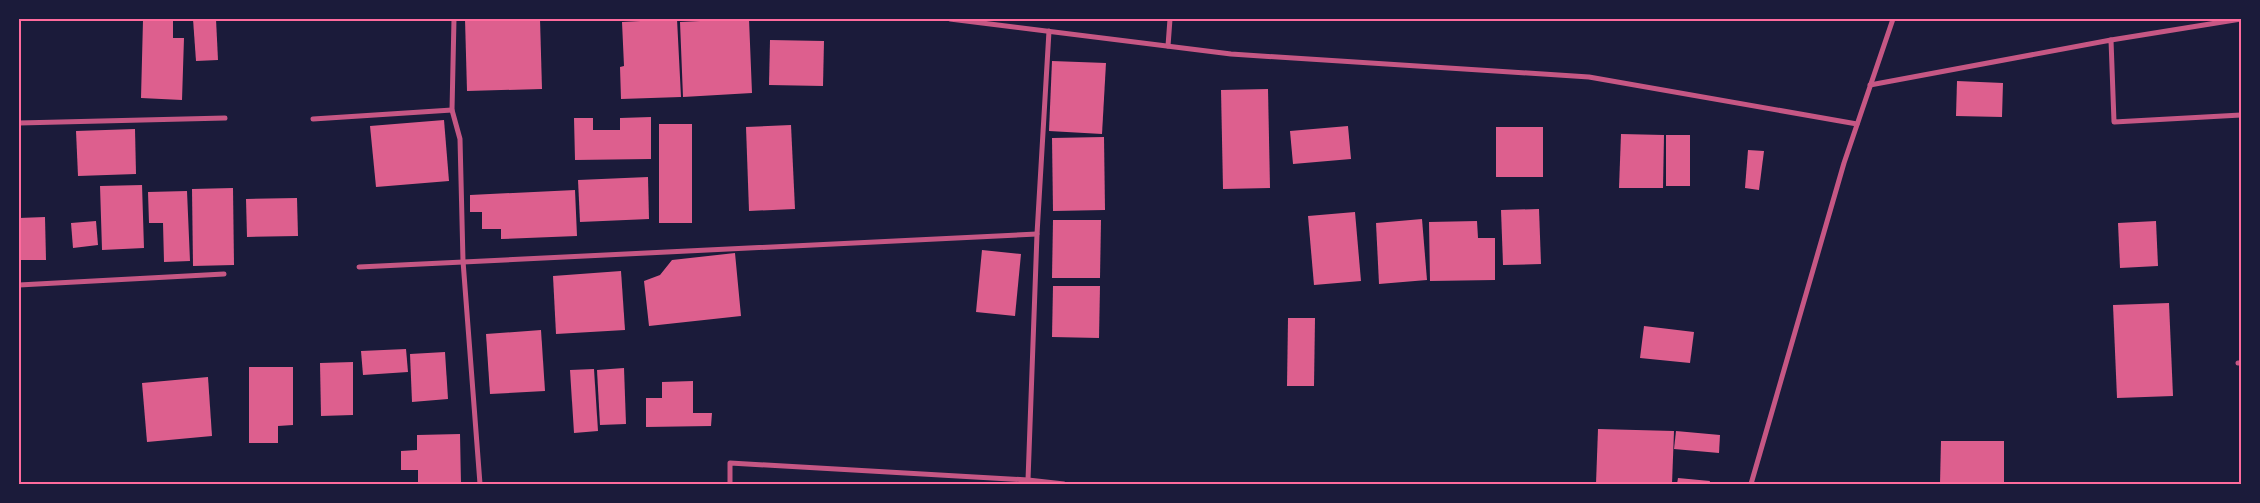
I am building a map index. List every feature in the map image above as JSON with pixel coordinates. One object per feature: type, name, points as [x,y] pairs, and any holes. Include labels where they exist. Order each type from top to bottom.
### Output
[{"type":"street","points":[[454,19],[452,110],[460,139],[463,260],[480,484]]},
{"type":"street","points":[[950,19],[1231,54],[1589,77],[1857,124]]},
{"type":"street","points":[[1168,46],[1170,19]]},
{"type":"street","points":[[1751,484],[1857,124],[1892,19]]},
{"type":"street","points":[[1870,85],[2111,40],[2241,19]]},
{"type":"street","points":[[1028,480],[1037,234],[1049,32]]},
{"type":"street","points":[[2111,40],[2114,122],[2241,115]]},
{"type":"street","points":[[313,120],[452,110]]},
{"type":"street","points":[[19,123],[225,118]]},
{"type":"street","points":[[359,267],[463,260],[1037,234]]},
{"type":"street","points":[[19,285],[224,274]]},
{"type":"street","points":[[730,484],[730,463],[1028,480],[1064,484]]},
{"type":"building","points":[[193,19],[216,19],[218,60],[196,61]]},
{"type":"building","points":[[465,19],[540,19],[542,89],[467,91]]},
{"type":"building","points":[[677,19],[681,97],[621,99],[620,67],[624,66],[622,22]]},
{"type":"building","points":[[700,19],[749,19],[752,93],[683,97],[680,22],[700,21]]},
{"type":"building","points":[[143,20],[173,20],[173,38],[184,38],[182,100],[141,98]]},
{"type":"building","points":[[770,40],[824,41],[823,86],[769,85]]},
{"type":"building","points":[[1052,61],[1106,63],[1102,134],[1049,131]]},
{"type":"building","points":[[1957,81],[2003,83],[2002,117],[1956,116]]},
{"type":"building","points":[[1268,89],[1270,188],[1223,189],[1221,90]]},
{"type":"building","points":[[651,117],[651,159],[575,160],[574,118],[593,118],[593,130],[620,130],[620,118]]},
{"type":"building","points":[[444,120],[449,181],[376,187],[370,126]]},
{"type":"building","points":[[659,124],[692,124],[692,223],[659,223]]},
{"type":"building","points":[[791,125],[795,209],[749,211],[746,127]]},
{"type":"building","points":[[1348,126],[1351,159],[1293,164],[1290,131]]},
{"type":"building","points":[[1496,127],[1543,127],[1543,177],[1496,177]]},
{"type":"building","points":[[135,129],[136,174],[78,176],[76,131]]},
{"type":"building","points":[[1621,134],[1664,135],[1663,188],[1619,188]]},
{"type":"building","points":[[1666,135],[1690,135],[1690,186],[1666,186]]},
{"type":"building","points":[[1104,137],[1105,210],[1053,211],[1052,138]]},
{"type":"building","points":[[1748,150],[1764,151],[1759,190],[1745,188]]},
{"type":"building","points":[[648,177],[649,219],[580,222],[578,180]]},
{"type":"building","points":[[142,185],[144,248],[102,250],[100,186]]},
{"type":"building","points":[[233,188],[234,265],[193,266],[192,189]]},
{"type":"building","points":[[575,190],[577,236],[501,239],[501,229],[482,229],[482,212],[470,212],[470,195]]},
{"type":"building","points":[[187,191],[190,261],[164,262],[163,223],[149,223],[148,192]]},
{"type":"building","points":[[297,198],[298,236],[247,237],[246,199]]},
{"type":"building","points":[[1539,209],[1541,264],[1503,265],[1501,210]]},
{"type":"building","points":[[1355,212],[1361,281],[1314,285],[1308,216]]},
{"type":"building","points":[[45,217],[46,260],[19,260],[19,218]]},
{"type":"building","points":[[1422,219],[1427,280],[1379,284],[1376,223]]},
{"type":"building","points":[[1053,220],[1101,220],[1100,278],[1052,278]]},
{"type":"building","points":[[96,221],[98,245],[73,248],[71,223]]},
{"type":"building","points":[[1477,221],[1478,238],[1495,238],[1495,280],[1430,281],[1429,222]]},
{"type":"building","points":[[2156,221],[2158,266],[2120,268],[2118,223]]},
{"type":"building","points":[[982,250],[1021,254],[1015,316],[976,312]]},
{"type":"building","points":[[735,253],[741,316],[649,326],[644,281],[660,275],[672,260]]},
{"type":"building","points":[[621,271],[625,330],[556,334],[553,276]]},
{"type":"building","points":[[1053,286],[1100,286],[1099,338],[1052,337]]},
{"type":"building","points":[[2169,303],[2173,396],[2117,398],[2113,305]]},
{"type":"building","points":[[1288,318],[1315,318],[1314,386],[1287,386]]},
{"type":"building","points":[[1644,326],[1694,332],[1690,363],[1640,358]]},
{"type":"building","points":[[541,330],[545,391],[490,394],[486,334]]},
{"type":"building","points":[[406,349],[408,372],[363,375],[361,351]]},
{"type":"building","points":[[445,352],[448,399],[412,402],[410,354]]},
{"type":"building","points":[[353,362],[353,415],[321,416],[320,363]]},
{"type":"building","points":[[249,367],[293,367],[293,425],[278,426],[278,443],[249,443]]},
{"type":"building","points":[[624,368],[626,424],[600,425],[597,370]]},
{"type":"building","points":[[594,369],[598,431],[574,433],[570,370]]},
{"type":"building","points":[[208,377],[212,436],[147,442],[142,383]]},
{"type":"building","points":[[693,381],[693,413],[712,413],[711,426],[646,427],[646,398],[662,398],[662,382]]},
{"type":"building","points":[[1598,429],[1674,431],[1672,484],[1596,484]]},
{"type":"building","points":[[1676,431],[1720,435],[1719,453],[1674,449]]},
{"type":"building","points":[[460,434],[461,484],[418,484],[418,470],[401,470],[401,451],[417,450],[417,435]]},
{"type":"building","points":[[1941,441],[2004,441],[2004,484],[1940,484]]},
{"type":"building","points":[[1678,478],[1710,481],[1709,484],[1677,484]]}]
